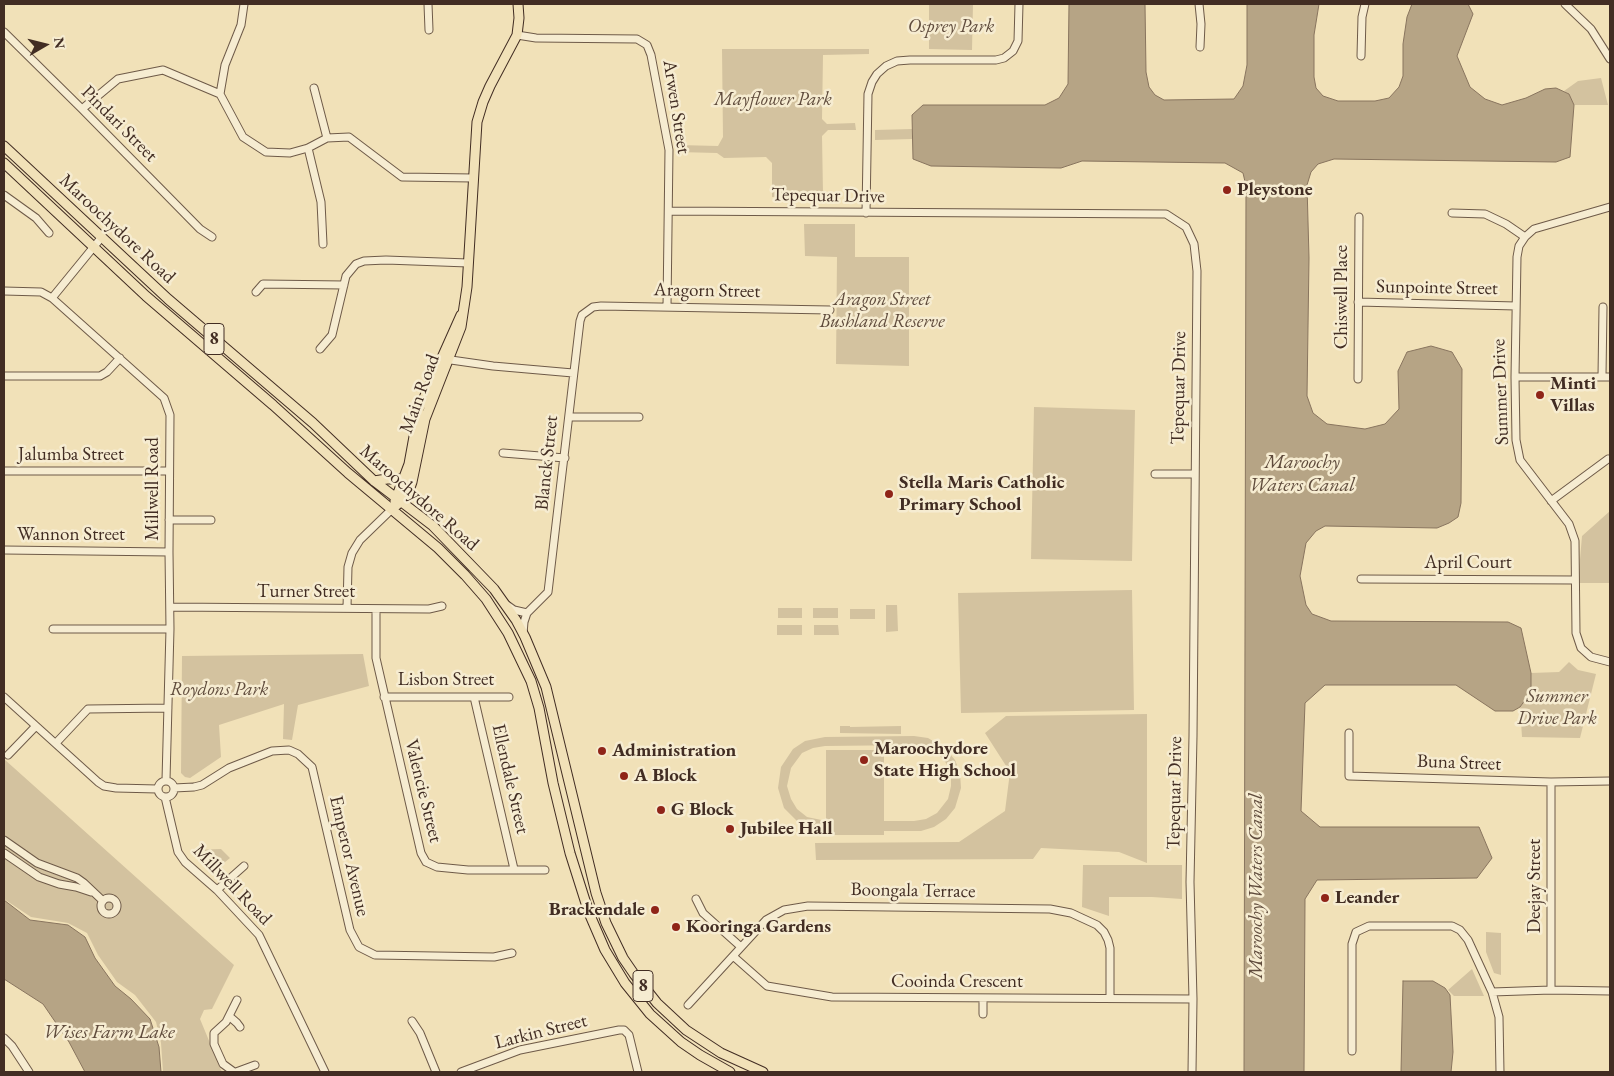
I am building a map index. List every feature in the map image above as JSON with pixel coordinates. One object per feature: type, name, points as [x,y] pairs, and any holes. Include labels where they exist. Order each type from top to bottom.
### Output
[{"type":"main road","name":"Main Road","points":[[392,509],[399,499],[409,464],[419,409],[461,327],[462,312],[466,298],[477,122],[483,102],[517,35],[518,4]]},
{"type":"main road","name":"Maroochydore Road","points":[[4,146],[168,299],[312,423],[374,481],[399,499],[450,543],[488,582],[504,602],[523,634],[546,687],[598,901],[606,923],[623,958],[652,998],[686,1030],[720,1053],[763,1072]]},
{"type":"main road","name":"Maroochydore Road","points":[[4,163],[165,313],[273,405],[348,473],[438,548],[479,590],[499,617],[531,681],[539,708],[555,792],[579,884],[598,934],[614,966],[638,1000],[667,1030],[700,1055],[730,1072]]},
{"type":"main road","name":"Main Road","points":[[399,499],[408,493],[414,478],[425,419],[446,359]]},
{"type":"main road","points":[[374,481],[404,479]]},
{"type":"street","points":[[244,4],[241,25],[224,66],[220,94],[243,137],[266,152],[290,152],[308,148],[327,138],[349,137],[402,177],[472,178]]},
{"type":"street","points":[[428,4],[429,30]]},
{"type":"street","points":[[866,213],[868,94],[877,74],[886,66],[897,61],[996,60],[1004,58],[1014,51],[1018,41],[1019,4]]},
{"type":"street","points":[[1199,4],[1201,24],[1200,47]]},
{"type":"street","points":[[1361,56],[1362,17],[1366,4]]},
{"type":"street","points":[[1565,4],[1591,29],[1610,59]]},
{"type":"street","name":"Pindari Street","points":[[4,32],[200,229],[212,237]]},
{"type":"street","name":"Arwen Street","points":[[517,35],[536,38],[637,39],[647,45],[651,55],[669,150],[667,307]]},
{"type":"street","points":[[82,109],[118,79],[163,70],[220,94]]},
{"type":"street","points":[[314,88],[327,138]]},
{"type":"street","points":[[308,148],[321,202],[323,244]]},
{"type":"street","points":[[4,195],[36,218],[49,233]]},
{"type":"street","points":[[1452,213],[1469,212],[1495,217],[1525,237],[1534,229],[1546,224],[1610,207]]},
{"type":"street","name":"Tepequar Drive","points":[[669,212],[1166,214],[1186,228],[1194,244],[1197,271],[1190,882],[1193,999],[1192,1072]]},
{"type":"street","name":"Chiswell Place","points":[[1358,378],[1359,216]]},
{"type":"street","name":"Summer Drive","points":[[1525,237],[1517,257],[1516,440],[1520,460],[1569,524],[1575,542],[1576,633],[1581,648],[1591,657],[1610,662]]},
{"type":"street","points":[[52,298],[101,238]]},
{"type":"street","points":[[320,349],[332,335],[346,276],[356,264],[364,261],[468,263]]},
{"type":"street","points":[[256,292],[264,284],[344,285]]},
{"type":"street","name":"Millwell Road","points":[[4,291],[41,292],[52,298],[164,398],[170,415],[170,629],[166,780]]},
{"type":"street","name":"Sunpointe Street","points":[[1358,302],[1516,306]]},
{"type":"street","name":"Aragorn Street","points":[[586,311],[601,306],[830,310]]},
{"type":"street","points":[[1602,376],[1603,307]]},
{"type":"street","name":"Blanck Street","points":[[527,612],[548,592],[580,321],[586,311]]},
{"type":"street","points":[[4,376],[100,376],[107,372],[120,358]]},
{"type":"street","points":[[446,359],[493,366],[573,373]]},
{"type":"street","points":[[1515,377],[1610,377]]},
{"type":"street","points":[[569,417],[639,417]]},
{"type":"street","points":[[504,453],[564,458]]},
{"type":"street","points":[[1551,501],[1608,458]]},
{"type":"street","name":"Jalumba Street","points":[[4,471],[169,471]]},
{"type":"street","points":[[1155,474],[1194,474]]},
{"type":"street","points":[[347,608],[348,567],[352,553],[360,540],[384,519],[392,509]]},
{"type":"street","points":[[169,520],[211,520]]},
{"type":"street","name":"Wannon Street","points":[[4,550],[169,552]]},
{"type":"street","name":"April Court","points":[[1361,579],[1575,580]]},
{"type":"street","points":[[504,602],[514,610],[527,612],[523,634]]},
{"type":"street","name":"Turner Street","points":[[170,607],[429,609],[442,606]]},
{"type":"street","name":"Valencie Street","points":[[376,609],[376,658],[421,853],[426,862],[437,867],[468,870],[545,870]]},
{"type":"street","points":[[53,628],[170,629]]},
{"type":"street","name":"Ellendale Street","points":[[474,696],[514,869]]},
{"type":"street","points":[[4,697],[104,786],[157,789]]},
{"type":"street","name":"Lisbon Street","points":[[384,697],[509,697]]},
{"type":"street","points":[[56,743],[88,709],[168,708]]},
{"type":"street","points":[[8,756],[36,726]]},
{"type":"street","name":"Buna Street","points":[[1349,733],[1349,776],[1551,782],[1610,781]]},
{"type":"street","name":"Emperor Avenue","points":[[174,788],[202,785],[229,768],[272,751],[289,750],[298,754],[312,768],[350,930],[359,947],[375,955],[494,957],[512,953]]},
{"type":"street","points":[[166,780],[172,783],[174,788],[172,795],[165,797],[159,795],[157,789],[160,782],[166,780]]},
{"type":"street","name":"Deejay Street","points":[[1551,782],[1551,990]]},
{"type":"street","name":"Millwell Road","points":[[165,797],[178,852],[184,862],[217,890],[259,934],[326,1072]]},
{"type":"street","points":[[4,840],[45,867],[77,878],[103,901]]},
{"type":"street","points":[[13,858],[20,850]]},
{"type":"street","points":[[4,853],[39,877],[94,893]]},
{"type":"street","points":[[217,890],[244,866]]},
{"type":"street","points":[[696,899],[703,914],[741,947]]},
{"type":"street","name":"Boongala Terrace","points":[[688,1005],[766,920],[784,910],[794,908],[864,907],[1059,910],[1084,918],[1097,925],[1104,932],[1110,948],[1110,998]]},
{"type":"street","points":[[1352,1051],[1352,944],[1356,932],[1369,926],[1452,926],[1460,930],[1468,940],[1492,992],[1499,1017],[1500,1072]]},
{"type":"street","name":"Cooinda Crescent","points":[[733,956],[761,982],[774,988],[832,997],[1193,999]]},
{"type":"street","points":[[1492,992],[1610,991]]},
{"type":"street","points":[[983,998],[983,1014]]},
{"type":"street","points":[[237,1000],[226,1022],[214,1033],[214,1044],[222,1064],[235,1072],[255,1065]]},
{"type":"street","points":[[229,1016],[237,1022],[240,1028]]},
{"type":"street","points":[[412,1021],[420,1032],[436,1072]]},
{"type":"street","name":"Larkin Street","points":[[461,1072],[520,1050],[619,1030],[624,1030],[629,1035],[638,1072]]},
{"type":"street","points":[[4,1038],[12,1046],[29,1072]]},
{"type":"green space","name":"Osprey Park","points":[[929,4],[973,4],[972,50],[929,49]]},
{"type":"green space","name":"Mayflower Park","points":[[722,49],[869,49],[869,54],[823,55],[822,119],[827,124],[855,123],[856,130],[828,130],[822,136],[823,194],[772,197],[772,163],[766,157],[724,158],[717,153],[678,152],[678,145],[718,146],[723,137]]},
{"type":"green space","points":[[1601,78],[1608,105],[1574,105],[1569,94],[1564,91],[1578,81]]},
{"type":"green space","points":[[912,129],[912,139],[875,140],[875,130]]},
{"type":"green space","name":"Aragon Street Bushland Reserve","points":[[804,224],[855,224],[855,257],[909,257],[909,366],[836,364],[837,257],[805,256]]},
{"type":"green space","points":[[1034,407],[1135,410],[1132,561],[1031,559]]},
{"type":"green space","points":[[1610,511],[1610,583],[1578,583],[1582,536]]},
{"type":"green space","points":[[1132,590],[1134,710],[961,713],[958,593]]},
{"type":"green space","points":[[886,605],[897,605],[898,631],[886,632]]},
{"type":"green space","points":[[778,608],[802,608],[802,618],[778,618]]},
{"type":"green space","points":[[813,608],[838,608],[838,618],[813,618]]},
{"type":"green space","points":[[850,609],[875,609],[875,619],[850,619]]},
{"type":"green space","points":[[777,625],[802,625],[802,635],[777,635]]},
{"type":"green space","points":[[814,625],[838,625],[839,635],[814,635]]},
{"type":"green space","name":"Roydons Park","points":[[363,654],[369,686],[298,705],[292,740],[283,739],[284,704],[219,725],[221,757],[190,778],[185,777],[181,773],[182,656]]},
{"type":"green space","name":"Summer Drive Park","points":[[1569,662],[1578,670],[1596,674],[1580,738],[1522,737],[1520,707],[1531,692],[1531,673],[1559,672]]},
{"type":"green space","points":[[1147,714],[1147,863],[1119,852],[1041,848],[1033,859],[816,860],[815,843],[959,842],[1005,811],[1010,772],[985,733],[1006,716]]},
{"type":"green space","points":[[840,726],[901,726],[901,734],[840,733]]},
{"type":"green space","points":[[914,736],[928,738],[946,749],[955,760],[960,773],[961,788],[955,808],[946,819],[934,827],[921,831],[884,831],[884,835],[826,835],[826,832],[811,829],[799,823],[784,808],[778,788],[781,767],[793,749],[805,741],[825,737]],"holes":[[[914,745],[926,747],[937,753],[946,763],[951,774],[948,799],[937,813],[926,819],[884,821],[884,750],[826,750],[826,821],[807,817],[797,809],[791,799],[787,786],[791,768],[802,753],[813,748],[825,746]]]},
{"type":"green space","points":[[4,759],[234,965],[212,1009],[204,1010],[200,1019],[222,1072],[163,1072],[161,1043],[156,1022],[135,995],[117,982],[98,955],[87,933],[68,923],[31,917],[4,899]]},
{"type":"green space","points":[[221,849],[230,858],[215,870],[193,855],[192,850]]},
{"type":"green space","points":[[1083,865],[1182,865],[1182,899],[1109,897],[1109,916],[1082,907]]},
{"type":"green space","points":[[1486,932],[1501,933],[1501,975],[1494,973],[1486,952]]},
{"type":"green space","points":[[1472,969],[1484,996],[1454,996],[1448,990]]},
{"type":"water","name":"Maroochy Waters Canal","points":[[1069,4],[1145,4],[1146,72],[1149,87],[1155,95],[1164,100],[1234,99],[1243,86],[1247,65],[1247,4],[1319,4],[1314,35],[1314,77],[1316,88],[1323,96],[1338,101],[1375,101],[1389,98],[1399,87],[1403,76],[1403,44],[1407,17],[1412,4],[1468,4],[1473,14],[1457,56],[1470,87],[1485,99],[1502,105],[1526,98],[1545,89],[1556,88],[1569,94],[1574,105],[1570,157],[1556,162],[1334,159],[1318,164],[1311,172],[1307,185],[1309,258],[1307,396],[1313,413],[1327,424],[1365,429],[1385,424],[1399,409],[1398,371],[1407,352],[1431,346],[1452,352],[1462,369],[1461,503],[1458,517],[1437,528],[1325,526],[1316,531],[1306,543],[1300,576],[1306,605],[1312,614],[1331,621],[1508,622],[1521,628],[1531,673],[1531,692],[1520,707],[1513,711],[1495,711],[1456,685],[1325,685],[1305,703],[1301,811],[1320,827],[1479,827],[1492,858],[1477,878],[1317,880],[1305,899],[1304,1072],[1244,1072],[1246,186],[1243,173],[1225,163],[1082,161],[1061,168],[931,166],[913,159],[912,115],[923,105],[1045,105],[1059,98],[1068,84]]},
{"type":"water","name":"Wises Farm Lake","points":[[4,900],[30,920],[68,925],[85,937],[95,958],[115,986],[131,999],[150,1019],[159,1047],[161,1072],[85,1072],[69,1042],[43,1004],[4,979]]},
{"type":"water","points":[[1403,981],[1433,981],[1445,988],[1450,995],[1453,1052],[1451,1072],[1401,1072]]},
{"type":"place","name":"Pleystone","points":[[1227,190]]},
{"type":"place","name":"Minti Villas","points":[[1540,395]]},
{"type":"place","name":"Stella Maris Catholic Primary School","points":[[889,494]]},
{"type":"place","name":"Administration","points":[[602,751]]},
{"type":"place","name":"Maroochydore State High School","points":[[864,760]]},
{"type":"place","name":"A Block","points":[[624,776]]},
{"type":"place","name":"G Block","points":[[661,810]]},
{"type":"place","name":"Jubilee Hall","points":[[730,829]]},
{"type":"place","name":"Leander","points":[[1325,898]]},
{"type":"place","name":"Brackendale","points":[[655,910]]},
{"type":"place","name":"Kooringa Gardens","points":[[676,927]]}]
